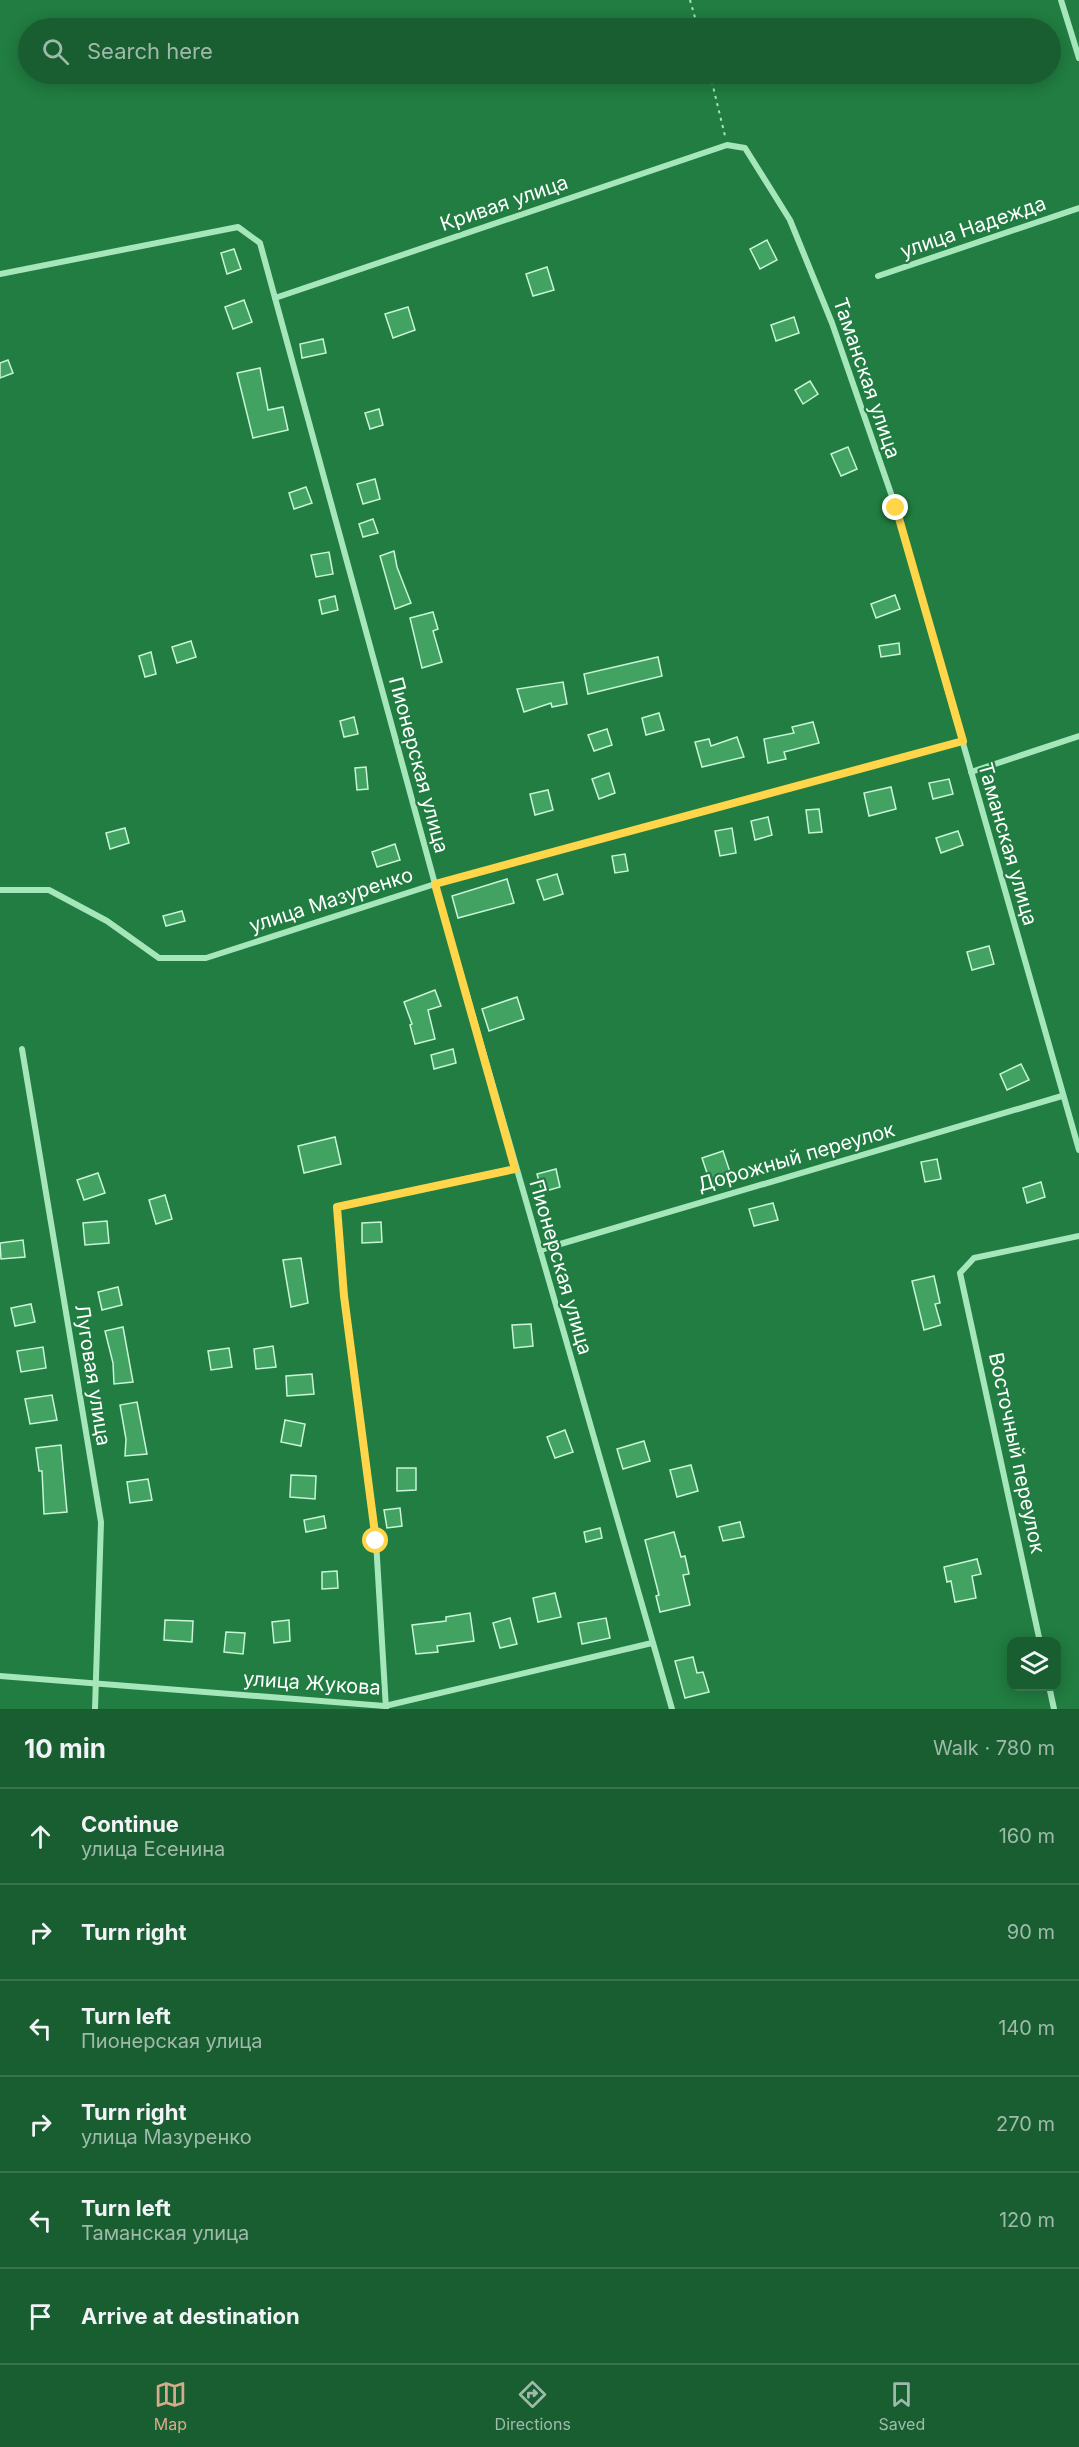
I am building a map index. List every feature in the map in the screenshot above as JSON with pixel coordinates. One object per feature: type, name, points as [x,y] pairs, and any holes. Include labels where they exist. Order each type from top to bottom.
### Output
[{"type":"street","points":[[1062,0],[1079,58]]},
{"type":"street","name":"Кривая улица","points":[[275,298],[727,145],[745,148]]},
{"type":"street","name":"Таманская улица","points":[[745,148],[790,220],[832,323],[896,508],[1079,1150]]},
{"type":"street","name":"улица Надежда","points":[[878,276],[1079,208]]},
{"type":"street","name":"Пионерская улица","points":[[0,274],[238,227],[260,243],[515,1169],[672,1709]]},
{"type":"street","points":[[971,772],[1079,736]]},
{"type":"street","name":"улица Мазуренко","points":[[0,890],[49,890],[107,921],[159,958],[206,958],[435,884],[963,741]]},
{"type":"street","name":"Луговая улица","points":[[22,1049],[101,1522],[95,1709]]},
{"type":"street","name":"Дорожный переулок","points":[[540,1250],[1062,1096]]},
{"type":"street","points":[[386,1707],[376,1541],[344,1296],[337,1207],[515,1169]]},
{"type":"street","name":"Восточный переулок","points":[[1039,1637],[960,1273],[974,1258],[1079,1236]]},
{"type":"street","name":"улица Жукова","points":[[0,1676],[386,1707],[652,1643]]},
{"type":"street","points":[[1050,1691],[1054,1709]]},
{"type":"path","points":[[690,0],[695,18]]},
{"type":"path","points":[[712,84],[727,145]]},
{"type":"building","points":[[767,240],[777,260],[760,269],[750,249]]},
{"type":"building","points":[[234,249],[241,269],[227,274],[221,253]]},
{"type":"building","points":[[547,267],[554,290],[533,296],[526,274]]},
{"type":"building","points":[[244,300],[252,322],[233,329],[225,307]]},
{"type":"building","points":[[408,307],[415,330],[393,338],[385,314]]},
{"type":"building","points":[[794,317],[799,333],[776,341],[771,325]]},
{"type":"building","points":[[323,339],[326,353],[302,358],[300,344]]},
{"type":"building","points":[[8,360],[13,373],[0,378],[0,363]]},
{"type":"building","points":[[260,368],[268,410],[283,407],[288,430],[253,438],[237,373]]},
{"type":"building","points":[[810,381],[818,394],[803,404],[795,390]]},
{"type":"building","points":[[379,409],[383,425],[370,429],[365,413]]},
{"type":"building","points":[[848,447],[857,469],[841,476],[831,454]]},
{"type":"building","points":[[375,479],[380,499],[363,504],[357,484]]},
{"type":"building","points":[[306,487],[312,503],[294,509],[289,493]]},
{"type":"building","points":[[373,519],[378,533],[363,537],[359,524]]},
{"type":"building","points":[[394,551],[397,567],[411,603],[395,609],[380,556]]},
{"type":"building","points":[[329,552],[333,574],[316,577],[311,555]]},
{"type":"building","points":[[895,595],[900,609],[876,618],[871,604]]},
{"type":"building","points":[[335,596],[338,610],[322,614],[319,600]]},
{"type":"building","points":[[433,612],[438,629],[433,631],[442,662],[422,668],[410,618]]},
{"type":"building","points":[[191,641],[196,657],[177,663],[172,647]]},
{"type":"building","points":[[899,643],[900,654],[881,657],[879,646]]},
{"type":"building","points":[[151,652],[156,674],[145,677],[139,656]]},
{"type":"building","points":[[658,657],[662,676],[588,694],[584,674]]},
{"type":"building","points":[[563,682],[567,704],[552,707],[551,703],[524,712],[517,689]]},
{"type":"building","points":[[659,713],[664,730],[646,735],[642,718]]},
{"type":"building","points":[[354,717],[358,734],[344,737],[340,721]]},
{"type":"building","points":[[813,722],[819,743],[784,752],[786,759],[768,763],[764,739],[794,733],[792,727]]},
{"type":"building","points":[[607,729],[612,745],[594,751],[588,735]]},
{"type":"building","points":[[737,737],[744,757],[702,767],[695,742],[709,739],[711,746]]},
{"type":"building","points":[[366,767],[368,789],[357,790],[355,768]]},
{"type":"building","points":[[609,773],[615,793],[599,799],[592,779]]},
{"type":"building","points":[[949,779],[953,794],[933,799],[929,783]]},
{"type":"building","points":[[891,787],[896,809],[869,816],[864,793]]},
{"type":"building","points":[[548,790],[553,810],[535,815],[530,794]]},
{"type":"building","points":[[819,809],[822,832],[809,833],[806,810]]},
{"type":"building","points":[[768,817],[772,835],[755,840],[751,821]]},
{"type":"building","points":[[125,828],[129,843],[110,849],[106,833]]},
{"type":"building","points":[[732,828],[736,853],[720,856],[715,831]]},
{"type":"building","points":[[958,831],[963,845],[941,853],[936,838]]},
{"type":"building","points":[[395,844],[400,860],[377,867],[372,852]]},
{"type":"building","points":[[625,854],[628,871],[615,873],[612,856]]},
{"type":"building","points":[[557,874],[563,894],[544,900],[537,880]]},
{"type":"building","points":[[507,879],[514,903],[458,918],[452,896]]},
{"type":"building","points":[[182,911],[185,921],[166,926],[163,916]]},
{"type":"building","points":[[989,946],[994,964],[972,970],[967,952]]},
{"type":"building","points":[[435,990],[441,1006],[428,1010],[435,1039],[415,1044],[410,1025],[412,1024],[404,1002]]},
{"type":"building","points":[[517,997],[524,1019],[489,1031],[482,1009]]},
{"type":"building","points":[[453,1049],[456,1063],[434,1069],[431,1055]]},
{"type":"building","points":[[1021,1064],[1029,1080],[1007,1090],[1000,1074]]},
{"type":"building","points":[[335,1137],[341,1164],[304,1173],[298,1146]]},
{"type":"building","points":[[723,1151],[731,1175],[710,1182],[702,1158]]},
{"type":"building","points":[[937,1159],[941,1179],[925,1182],[921,1162]]},
{"type":"building","points":[[556,1169],[560,1187],[542,1192],[537,1174]]},
{"type":"building","points":[[98,1173],[105,1193],[84,1200],[77,1180]]},
{"type":"building","points":[[1041,1182],[1045,1197],[1027,1203],[1023,1188]]},
{"type":"building","points":[[165,1195],[172,1219],[156,1224],[149,1200]]},
{"type":"building","points":[[773,1203],[778,1220],[754,1226],[749,1209]]},
{"type":"building","points":[[107,1221],[109,1243],[85,1245],[83,1223]]},
{"type":"building","points":[[381,1222],[382,1242],[362,1243],[362,1223]]},
{"type":"building","points":[[23,1240],[25,1257],[1,1259],[0,1243]]},
{"type":"building","points":[[301,1258],[308,1303],[291,1307],[283,1260]]},
{"type":"building","points":[[934,1276],[940,1303],[935,1304],[941,1325],[924,1330],[912,1281]]},
{"type":"building","points":[[118,1287],[122,1305],[102,1310],[98,1292]]},
{"type":"building","points":[[31,1304],[35,1322],[15,1326],[11,1308]]},
{"type":"building","points":[[531,1324],[533,1346],[514,1348],[512,1325]]},
{"type":"building","points":[[123,1327],[133,1382],[114,1384],[113,1363],[105,1331]]},
{"type":"building","points":[[273,1346],[276,1367],[256,1369],[254,1349]]},
{"type":"building","points":[[43,1347],[46,1368],[21,1372],[17,1351]]},
{"type":"building","points":[[229,1348],[232,1367],[211,1370],[208,1351]]},
{"type":"building","points":[[312,1374],[314,1394],[287,1396],[286,1376]]},
{"type":"building","points":[[52,1395],[57,1420],[30,1424],[25,1399]]},
{"type":"building","points":[[137,1402],[147,1454],[125,1456],[126,1439],[120,1405]]},
{"type":"building","points":[[285,1420],[305,1424],[301,1446],[281,1442]]},
{"type":"building","points":[[565,1430],[573,1452],[555,1458],[547,1437]]},
{"type":"building","points":[[644,1441],[650,1461],[623,1469],[617,1449]]},
{"type":"building","points":[[61,1445],[67,1512],[44,1514],[42,1471],[39,1471],[36,1448]]},
{"type":"building","points":[[691,1465],[698,1491],[677,1497],[670,1470]]},
{"type":"building","points":[[397,1468],[416,1468],[416,1490],[397,1491]]},
{"type":"building","points":[[291,1475],[316,1476],[315,1499],[290,1497]]},
{"type":"building","points":[[148,1479],[152,1500],[130,1503],[127,1482]]},
{"type":"building","points":[[400,1508],[402,1526],[387,1528],[384,1510]]},
{"type":"building","points":[[324,1516],[326,1528],[306,1532],[304,1520]]},
{"type":"building","points":[[740,1522],[744,1537],[723,1541],[719,1527]]},
{"type":"building","points":[[600,1528],[602,1538],[586,1542],[584,1532]]},
{"type":"building","points":[[674,1532],[681,1557],[685,1556],[689,1574],[683,1575],[690,1605],[660,1612],[656,1596],[659,1595],[645,1540]]},
{"type":"building","points":[[977,1559],[981,1574],[972,1576],[976,1598],[955,1602],[951,1581],[947,1582],[944,1567]]},
{"type":"building","points":[[337,1571],[338,1588],[322,1589],[322,1572]]},
{"type":"building","points":[[555,1593],[561,1617],[538,1622],[533,1598]]},
{"type":"building","points":[[470,1613],[474,1641],[437,1646],[438,1652],[416,1654],[412,1625],[446,1621],[446,1617]]},
{"type":"building","points":[[510,1618],[517,1644],[500,1648],[493,1623]]},
{"type":"building","points":[[606,1618],[610,1638],[582,1644],[578,1623]]},
{"type":"building","points":[[165,1620],[193,1621],[192,1642],[164,1640]]},
{"type":"building","points":[[289,1620],[290,1641],[274,1643],[272,1622]]},
{"type":"building","points":[[226,1632],[245,1633],[243,1654],[224,1652]]},
{"type":"building","points":[[693,1657],[697,1673],[703,1672],[709,1692],[685,1698],[675,1661]]},
{"type":"route","points":[[376,1541],[344,1296],[337,1207],[515,1169],[435,884],[963,741],[896,508]]}]
